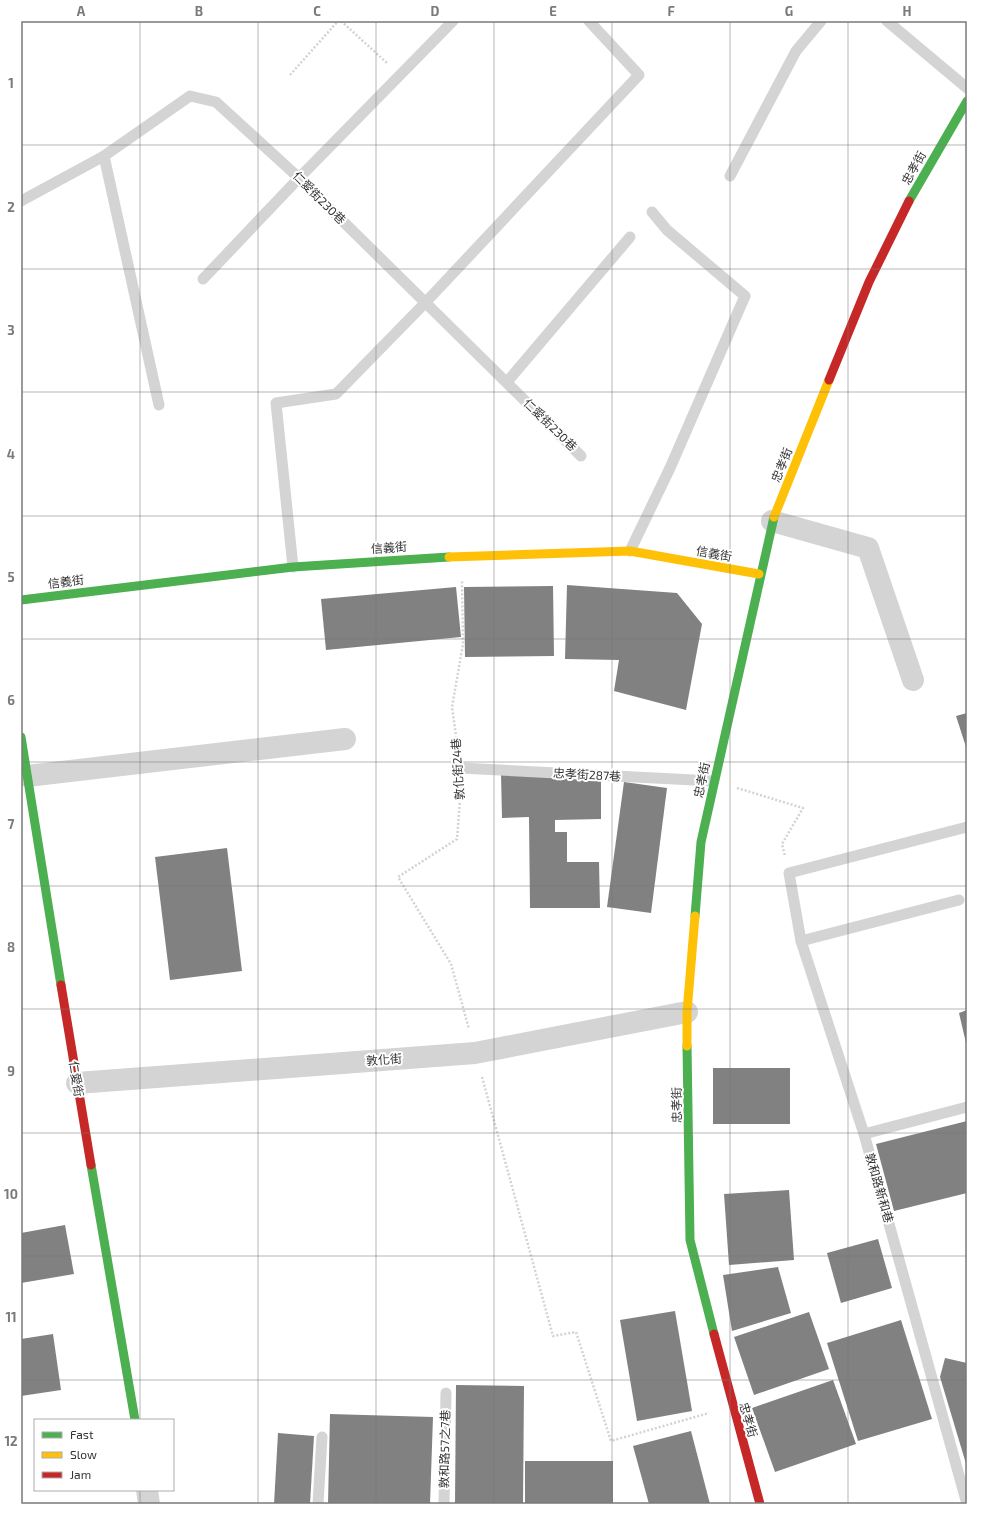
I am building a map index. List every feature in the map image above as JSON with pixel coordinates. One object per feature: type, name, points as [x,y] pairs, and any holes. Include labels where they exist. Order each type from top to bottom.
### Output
[{"type":"street","name":"忠孝街","points":[[760,1504],[732,1406],[690,1240],[687,1012],[701,842],[713,781],[772,521],[869,282],[920,182],[967,101]]},
{"type":"street","points":[[772,521],[868,548],[913,680]]},
{"type":"street","name":"信義街","points":[[21,600],[293,567],[462,556],[630,551],[759,574]]},
{"type":"street","name":"仁愛街","points":[[21,737],[76,1083],[135,1419]]},
{"type":"street","points":[[27,776],[345,739]]},
{"type":"street","name":"敦化街","points":[[76,1083],[475,1053],[687,1012]]},
{"type":"street","points":[[147,1491],[149,1504]]},
{"type":"lane","points":[[203,279],[399,74],[453,21]]},
{"type":"lane","points":[[293,567],[276,402],[336,394],[425,304],[639,75],[589,21]]},
{"type":"lane","points":[[730,176],[796,51],[821,21]]},
{"type":"lane","points":[[887,21],[967,88]]},
{"type":"lane","name":"仁愛街230巷","points":[[21,201],[35,195],[104,156],[190,96],[216,102],[299,178],[425,304],[581,456]]},
{"type":"lane","points":[[104,156],[159,406]]},
{"type":"lane","points":[[630,551],[670,468],[745,296],[667,230],[652,212]]},
{"type":"lane","points":[[506,382],[630,237]]},
{"type":"lane","name":"忠孝街287巷","points":[[460,768],[713,781]]},
{"type":"lane","points":[[789,874],[967,827]]},
{"type":"lane","name":"敦和路新和巷","points":[[789,874],[801,940],[864,1134],[967,1504]]},
{"type":"lane","points":[[801,940],[959,900]]},
{"type":"lane","points":[[864,1134],[967,1107]]},
{"type":"lane","name":"敦和路57之7巷","points":[[444,1504],[446,1393]]},
{"type":"lane","points":[[318,1504],[322,1437]]},
{"type":"path","points":[[290,74],[338,21]]},
{"type":"path","points":[[341,21],[399,74]]},
{"type":"path","name":"敦化街24巷","points":[[462,556],[463,644],[452,706],[460,768],[461,793],[457,839],[398,877],[451,964],[553,1336],[576,1332],[611,1441],[732,1406]]},
{"type":"path","points":[[713,781],[803,808],[782,844],[789,874]]},
{"type":"building","points":[[567,585],[677,593],[702,624],[686,710],[614,691],[619,660],[565,659]]},
{"type":"building","points":[[553,586],[554,656],[465,657],[464,587]]},
{"type":"building","points":[[456,587],[461,637],[326,650],[321,599]]},
{"type":"building","points":[[967,713],[967,750],[956,716]]},
{"type":"building","points":[[601,772],[601,819],[555,820],[555,832],[567,832],[567,862],[599,862],[600,908],[530,908],[529,817],[502,818],[501,774]]},
{"type":"building","points":[[624,782],[667,788],[651,913],[607,907]]},
{"type":"building","points":[[227,848],[242,971],[170,980],[155,857]]},
{"type":"building","points":[[967,1010],[967,1043],[966,1043],[959,1013]]},
{"type":"building","points":[[713,1068],[790,1068],[790,1124],[713,1124]]},
{"type":"building","points":[[967,1121],[967,1193],[894,1211],[876,1144]]},
{"type":"building","points":[[789,1190],[794,1260],[729,1265],[724,1194]]},
{"type":"building","points":[[65,1225],[74,1274],[21,1283],[21,1233]]},
{"type":"building","points":[[878,1239],[892,1288],[841,1303],[827,1253]]},
{"type":"building","points":[[778,1267],[791,1313],[732,1331],[723,1275]]},
{"type":"building","points":[[675,1311],[692,1411],[637,1421],[620,1320]]},
{"type":"building","points":[[809,1312],[829,1369],[754,1395],[734,1337]]},
{"type":"building","points":[[901,1320],[932,1419],[858,1441],[827,1343]]},
{"type":"building","points":[[53,1334],[61,1390],[21,1396],[21,1339]]},
{"type":"building","points":[[945,1358],[967,1363],[967,1467],[940,1377]]},
{"type":"building","points":[[833,1380],[856,1444],[775,1472],[752,1408]]},
{"type":"building","points":[[456,1385],[524,1386],[523,1504],[455,1504]]},
{"type":"building","points":[[330,1414],[433,1417],[430,1504],[328,1504]]},
{"type":"building","points":[[691,1431],[710,1504],[649,1504],[633,1446]]},
{"type":"building","points":[[278,1433],[314,1436],[310,1504],[274,1504]]},
{"type":"building","points":[[525,1461],[613,1461],[613,1504],[525,1504]]},
{"type":"traffic: fast","points":[[909,201],[967,101]]},
{"type":"traffic: fast","points":[[695,916],[701,842],[774,517]]},
{"type":"traffic: fast","points":[[21,600],[293,567],[449,557]]},
{"type":"traffic: fast","points":[[21,737],[61,985]]},
{"type":"traffic: fast","points":[[687,1046],[690,1240],[714,1334]]},
{"type":"traffic: fast","points":[[91,1165],[135,1419]]},
{"type":"traffic: slow","points":[[774,517],[829,380]]},
{"type":"traffic: slow","points":[[449,557],[630,551],[759,574]]},
{"type":"traffic: slow","points":[[687,1046],[687,1012],[695,916]]},
{"type":"traffic: jam","points":[[829,380],[869,282],[909,201]]},
{"type":"traffic: jam","points":[[61,985],[91,1165]]},
{"type":"traffic: jam","points":[[714,1334],[760,1504]]}]
